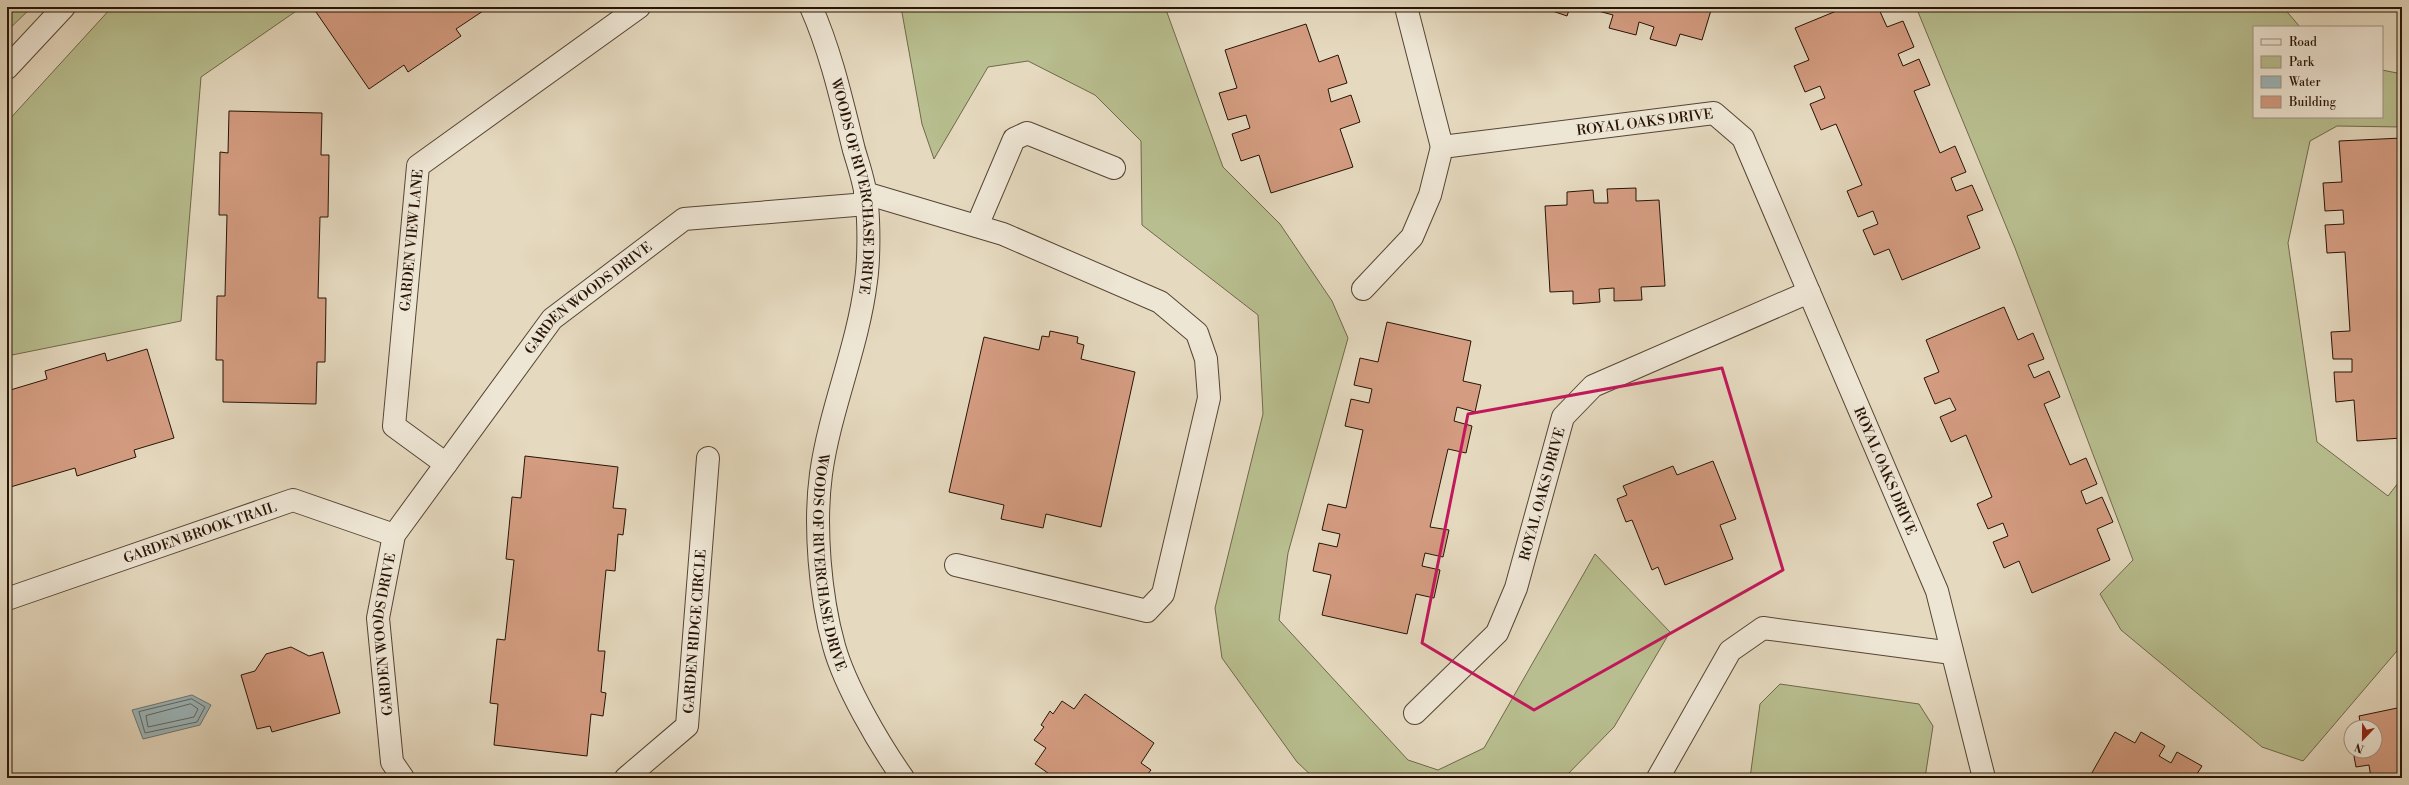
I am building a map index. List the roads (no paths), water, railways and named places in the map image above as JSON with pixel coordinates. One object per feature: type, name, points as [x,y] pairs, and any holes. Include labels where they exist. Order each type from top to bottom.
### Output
[{"type":"street","points":[[7,68],[64,7]]},
{"type":"street","name":"GARDEN VIEW LANE","points":[[446,464],[394,426],[418,166],[639,7]]},
{"type":"street","name":"WOODS OF RIVERCHASE DRIVE","points":[[811,7],[818,23],[844,110],[866,199],[866,281],[850,357],[829,436],[821,475],[819,543],[821,573],[834,646],[851,688],[891,762],[903,778]]},
{"type":"street","points":[[1363,289],[1412,237],[1430,195],[1442,147],[1406,7]]},
{"type":"street","name":"ROYAL OAKS DRIVE","points":[[1442,147],[1714,113],[1743,138],[1937,591],[1984,778]]},
{"type":"street","points":[[977,226],[1014,139],[1027,133],[1114,168]]},
{"type":"street","points":[[866,199],[977,226],[1003,234],[1160,302],[1197,334],[1206,359],[1208,398],[1163,594],[1147,611],[956,565]]},
{"type":"street","name":"GARDEN WOODS DRIVE","points":[[403,778],[392,762],[378,618],[394,535],[552,320],[684,219],[866,199]]},
{"type":"street","name":"ROYAL OAKS DRIVE","points":[[1415,714],[1497,633],[1516,588],[1563,417],[1593,386],[1809,292]]},
{"type":"street","name":"GARDEN RIDGE CIRCLE","points":[[626,778],[687,726],[708,458]]},
{"type":"street","name":"GARDEN BROOK TRAIL","points":[[7,599],[293,500],[394,535]]},
{"type":"street","points":[[1658,778],[1730,651],[1763,628],[1952,653]]},
{"type":"water","points":[[192,695],[211,705],[200,725],[143,739],[132,710]]}]
